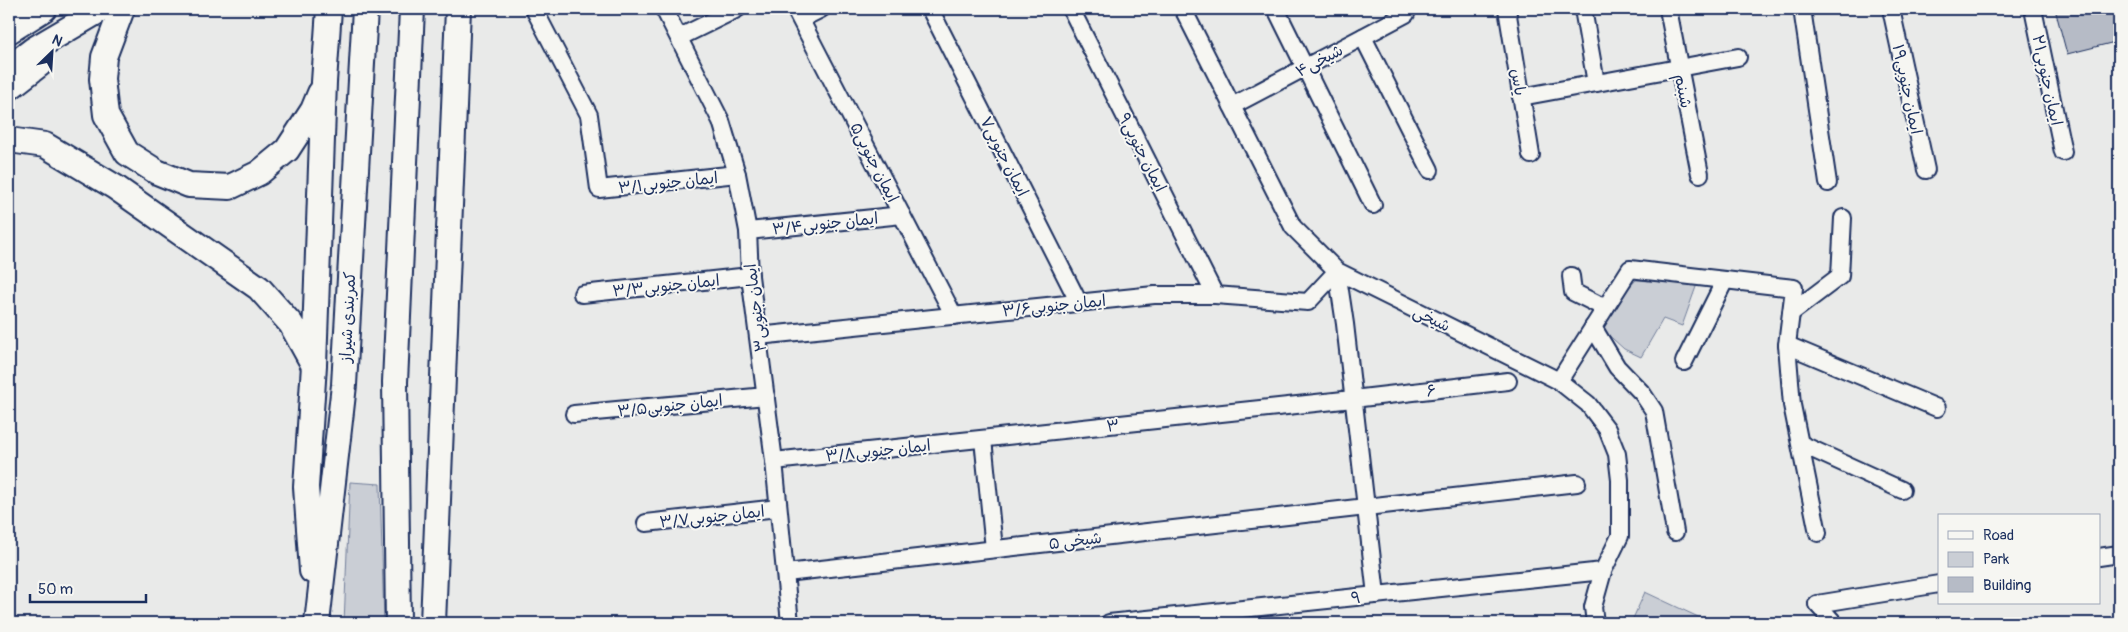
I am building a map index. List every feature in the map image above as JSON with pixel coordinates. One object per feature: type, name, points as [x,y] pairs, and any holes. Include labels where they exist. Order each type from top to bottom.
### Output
[{"type":"highway","points":[[9,31],[44,9]]},
{"type":"highway","points":[[9,68],[34,49],[102,9]]},
{"type":"highway","points":[[122,9],[104,57],[102,79],[106,114],[127,153],[157,172],[189,185],[230,187],[258,173],[287,150],[313,110],[324,82]]},
{"type":"highway","points":[[316,623],[306,487],[314,366],[324,82],[329,9]]},
{"type":"highway","name":"کمربندی شیراز","points":[[316,623],[344,386],[365,9]]},
{"type":"highway","points":[[398,623],[395,382],[412,9]]},
{"type":"highway","points":[[433,623],[458,9]]},
{"type":"highway","points":[[9,88],[66,44],[80,22]]},
{"type":"highway","points":[[9,140],[45,145],[115,187],[259,288],[291,324],[314,366]]},
{"type":"street","name":"ایمان جنوبی۳/۱","points":[[534,9],[589,115],[599,189],[737,174]]},
{"type":"street","name":"ایمان جنوبی۳","points":[[664,9],[680,37],[721,121],[737,174],[748,231],[750,276],[774,461],[790,623]]},
{"type":"street","points":[[680,37],[737,9]]},
{"type":"street","points":[[798,14],[821,9]]},
{"type":"street","name":"ایمان جنوبی۷","points":[[930,9],[1079,303]]},
{"type":"street","name":"ایمان جنوبی۹","points":[[1071,9],[1215,294]]},
{"type":"street","name":"شیخی","points":[[1183,9],[1293,227],[1337,271],[1559,381],[1588,404],[1607,429],[1616,454],[1620,480],[1620,536],[1603,571],[1593,607],[1595,623]]},
{"type":"street","points":[[1276,9],[1373,204]]},
{"type":"street","name":"یاس","points":[[1507,9],[1531,155]]},
{"type":"street","points":[[1583,9],[1596,83]]},
{"type":"street","name":"شبنم","points":[[1668,9],[1700,174]]},
{"type":"street","points":[[1802,9],[1828,183]]},
{"type":"street","name":"ایمان جنوبی۱۹","points":[[1891,9],[1926,170]]},
{"type":"street","name":"ایمان جنوبی۲۱","points":[[2033,9],[2063,152]]},
{"type":"street","name":"شیخی۴","points":[[1232,106],[1404,12]]},
{"type":"street","name":"ایمان جنوبی۵","points":[[798,14],[954,316]]},
{"type":"street","points":[[1363,36],[1430,170]]},
{"type":"street","points":[[1521,97],[1738,57]]},
{"type":"street","name":"ایمان جنوبی۳/۴","points":[[748,231],[902,215]]},
{"type":"street","points":[[1791,313],[1840,276],[1843,218]]},
{"type":"street","points":[[1559,381],[1630,268],[1794,288],[1787,345],[1792,406],[1818,533]]},
{"type":"street","points":[[1337,271],[1376,595]]},
{"type":"street","name":"ایمان جنوبی۳/۶","points":[[758,336],[1154,295],[1215,294],[1308,302],[1337,271]]},
{"type":"street","name":"ایمان جنوبی۳/۳","points":[[582,294],[750,276]]},
{"type":"street","points":[[1571,276],[1573,292],[1605,308]]},
{"type":"street","points":[[1684,362],[1725,280]]},
{"type":"street","points":[[1593,327],[1617,367],[1642,393],[1654,411],[1675,532]]},
{"type":"street","points":[[1787,345],[1937,408]]},
{"type":"street","name":"۶","points":[[1353,399],[1508,381]]},
{"type":"street","name":"ایمان جنوبی۳/۵","points":[[574,414],[766,396]]},
{"type":"street","name":"۳","points":[[983,439],[1353,399]]},
{"type":"street","points":[[983,439],[994,550]]},
{"type":"street","name":"ایمان جنوبی۳/۸","points":[[774,461],[983,439]]},
{"type":"street","points":[[1801,444],[1902,490]]},
{"type":"street","name":"شیخی ۵","points":[[786,573],[1577,482]]},
{"type":"street","name":"ایمان جنوبی۳/۷","points":[[646,523],[778,508]]},
{"type":"street","points":[[2100,557],[2119,554]]},
{"type":"street","name":"۹","points":[[1109,623],[1603,571]]},
{"type":"street","points":[[1834,623],[1818,604],[1938,584]]},
{"type":"green space","points":[[1636,280],[1697,284],[1682,326],[1663,319],[1641,357],[1624,349],[1602,329],[1623,294]]},
{"type":"green space","points":[[350,482],[380,484],[384,623],[344,623]]},
{"type":"green space","points":[[1645,592],[1711,623],[1631,623]]},
{"type":"building","points":[[2055,9],[2119,9],[2119,41],[2067,54]]}]
